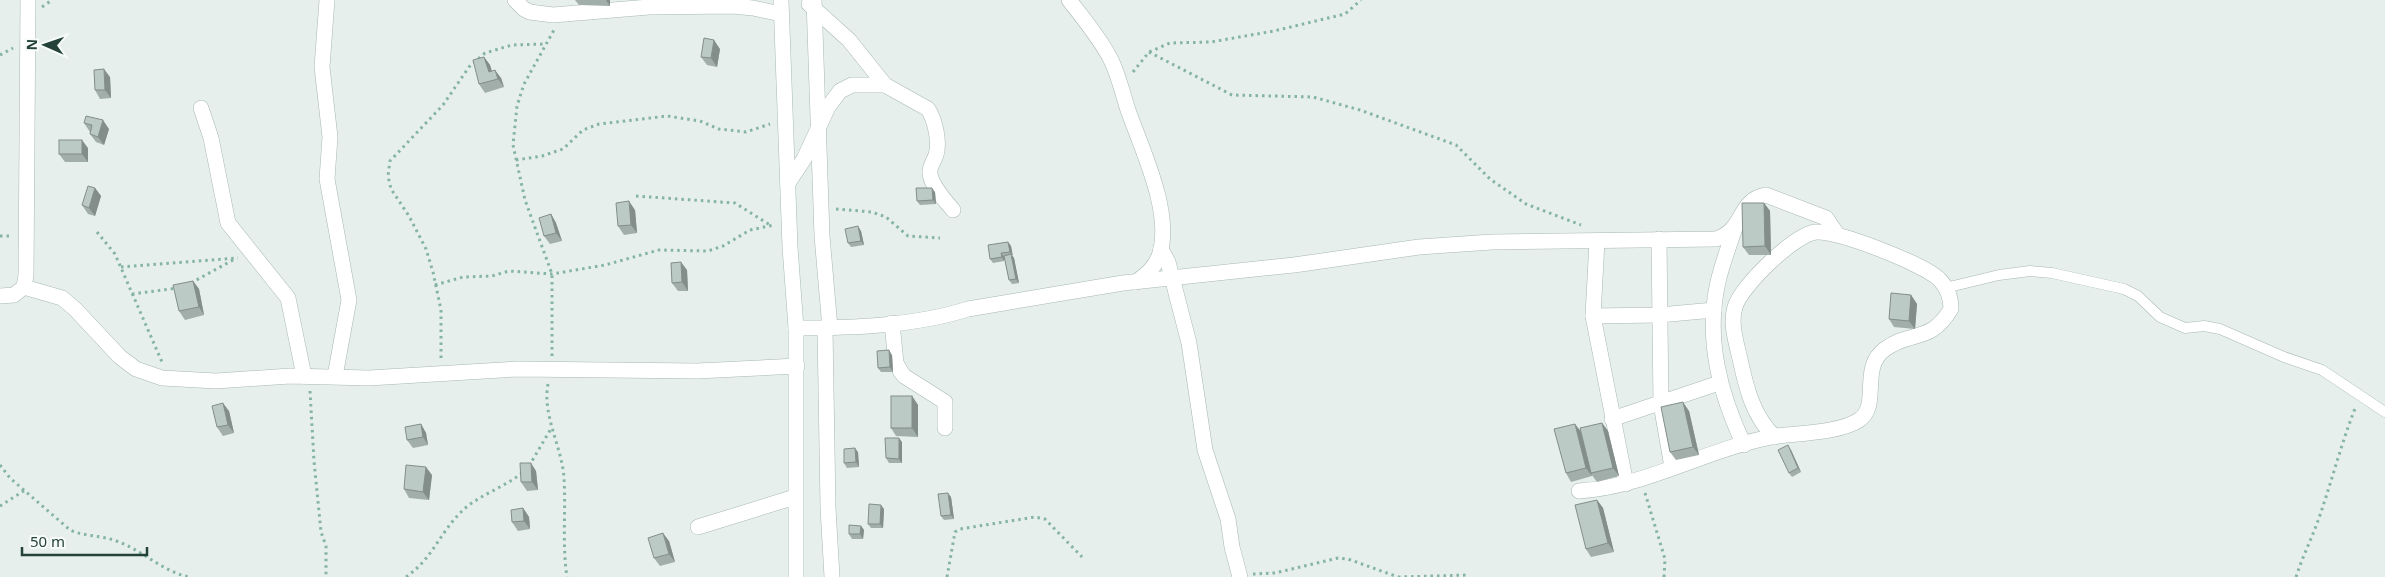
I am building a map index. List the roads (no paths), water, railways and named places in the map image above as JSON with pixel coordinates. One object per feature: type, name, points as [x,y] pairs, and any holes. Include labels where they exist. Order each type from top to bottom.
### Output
[{"type":"street","points":[[0,296],[14,295],[24,287],[27,252],[28,0]]},
{"type":"street","points":[[327,0],[322,67],[330,137],[327,179],[349,300],[335,376]]},
{"type":"street","points":[[515,0],[530,12],[553,15],[649,7],[781,7],[796,328],[796,577]]},
{"type":"street","points":[[1069,0],[1109,56],[1123,93],[1162,217],[1161,249],[1156,263],[1136,282]]},
{"type":"street","points":[[811,3],[849,40],[885,85],[928,109],[932,116],[937,152],[930,169],[930,175],[933,183],[953,210]]},
{"type":"street","points":[[811,3],[819,125],[821,211],[828,328],[828,508],[832,577]]},
{"type":"street","points":[[788,183],[804,159],[819,125],[840,92],[852,85],[885,85]]},
{"type":"street","points":[[201,108],[211,138],[228,223],[288,298],[307,376]]},
{"type":"street","points":[[1744,445],[1728,411],[1719,383],[1715,352],[1714,310],[1718,282],[1735,228],[1750,201],[1766,195],[1826,218],[1837,234]]},
{"type":"street","points":[[796,328],[866,327],[948,316],[968,309],[1022,299],[1136,282],[1294,265],[1419,248],[1492,242],[1716,239],[1728,235],[1735,228]]},
{"type":"street","points":[[1579,491],[1599,490],[1626,484],[1640,477],[1775,437],[1850,424],[1865,414],[1870,400],[1871,368],[1878,356],[1886,348],[1925,335],[1938,327],[1951,309],[1951,300],[1939,279],[1913,263],[1837,234],[1816,232],[1797,239],[1742,290],[1734,307],[1733,328],[1744,379],[1754,410],[1766,429],[1775,437]]},
{"type":"street","points":[[1659,239],[1661,404],[1672,467]]},
{"type":"street","points":[[1595,241],[1593,316],[1626,484]]},
{"type":"street","points":[[1161,249],[1173,278],[1190,343],[1205,450],[1228,519],[1232,547],[1240,575]]},
{"type":"street","points":[[24,287],[62,298],[128,363],[156,377],[169,379],[216,381],[307,376],[369,378],[551,368],[688,371],[797,366]]},
{"type":"street","points":[[1593,316],[1659,315],[1714,310]]},
{"type":"street","points":[[892,323],[896,363],[904,376],[945,402],[945,428]]},
{"type":"street","points":[[1612,419],[1719,383]]},
{"type":"street","points":[[698,527],[795,497]]},
{"type":"lane","points":[[1945,288],[1999,275],[2030,271],[2052,273],[2124,289],[2138,296],[2160,317],[2184,328],[2204,326],[2233,334],[2284,357],[2322,370],[2385,412]]}]
